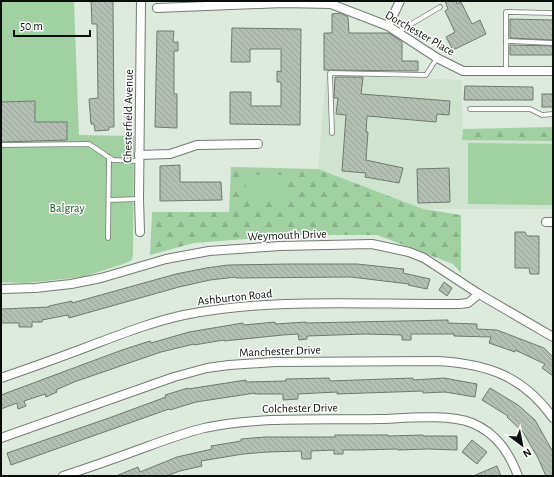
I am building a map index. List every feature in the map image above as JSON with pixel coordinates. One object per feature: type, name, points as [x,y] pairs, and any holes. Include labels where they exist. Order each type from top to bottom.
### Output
[{"type":"street","name":"Chesterfield Avenue","points":[[140,232],[139,158],[141,1]]},
{"type":"street","points":[[388,26],[400,1]]},
{"type":"street","name":"Dorchester Place","points":[[157,8],[315,2],[331,4],[388,26],[436,58],[463,71],[553,71]]},
{"type":"street","points":[[139,158],[170,154],[197,145],[258,144]]},
{"type":"street","name":"Weymouth Drive","points":[[1,289],[35,288],[71,284],[102,278],[166,260],[209,251],[280,246],[372,244],[409,252],[424,258],[479,294],[553,337]]},
{"type":"street","name":"Ashburton Road","points":[[1,378],[132,330],[184,315],[239,307],[286,305],[459,304],[468,303],[479,294]]},
{"type":"street","name":"Manchester Drive","points":[[1,438],[194,371],[229,365],[275,362],[462,362],[482,367],[519,383],[553,418]]},
{"type":"street","name":"Colchester Drive","points":[[63,476],[187,433],[227,424],[274,420],[426,418],[461,420],[482,428],[493,436],[504,448],[512,461],[518,476]]},
{"type":"lane","points":[[398,32],[440,7]]},
{"type":"lane","points":[[506,71],[506,12],[553,13]]},
{"type":"lane","points":[[506,41],[553,43]]},
{"type":"lane","points":[[332,134],[330,74],[426,74],[436,58]]},
{"type":"lane","points":[[470,109],[530,109],[542,114],[553,114]]},
{"type":"lane","points":[[1,145],[89,144],[113,160],[139,158]]},
{"type":"lane","points":[[108,238],[109,157]]},
{"type":"lane","points":[[109,200],[139,199]]},
{"type":"shaded area","points":[[326,75],[461,80],[462,140],[553,141],[553,209],[423,209],[318,169]]},
{"type":"green space","name":"Balgray","points":[[1,1],[74,1],[79,135],[134,136],[133,255],[132,260],[126,263],[83,277],[27,283],[1,282]]},
{"type":"green space","points":[[553,127],[553,141],[462,140],[463,129]]},
{"type":"green space","points":[[468,143],[553,144],[553,205],[468,204]]},
{"type":"green space","points":[[231,167],[318,169],[423,209],[461,215],[461,273],[453,264],[377,235],[299,235],[194,243],[150,255],[152,212],[229,212]]},
{"type":"green space","points":[[246,175],[287,175],[287,201],[245,201]]},
{"type":"building","points":[[91,1],[113,1],[114,127],[109,127],[109,130],[95,131],[94,124],[91,124],[89,99],[98,98],[97,24],[92,24]]},
{"type":"building","points":[[445,1],[456,1],[457,4],[461,2],[472,24],[480,20],[486,34],[453,50],[446,37],[455,32],[445,11],[448,9]]},
{"type":"building","points":[[340,13],[348,17],[349,33],[389,33],[402,42],[402,61],[418,61],[418,71],[324,70],[324,33],[332,33],[332,14]]},
{"type":"building","points":[[510,19],[553,20],[553,40],[510,38]]},
{"type":"building","points":[[232,28],[301,29],[300,125],[230,124],[230,92],[251,92],[251,106],[281,106],[281,82],[277,82],[277,71],[281,72],[281,49],[250,49],[250,62],[231,62]]},
{"type":"building","points":[[157,31],[174,31],[173,42],[178,42],[178,51],[174,51],[174,94],[177,94],[177,128],[155,127]]},
{"type":"building","points":[[510,45],[553,46],[553,55],[510,55]]},
{"type":"building","points":[[335,77],[363,77],[361,94],[450,101],[449,115],[437,114],[436,122],[367,116],[366,132],[368,132],[366,160],[403,168],[399,183],[365,177],[366,173],[342,171],[346,115],[336,114],[338,98],[334,98]]},
{"type":"building","points":[[465,86],[533,87],[533,100],[464,100]]},
{"type":"building","points":[[542,94],[553,94],[553,107],[542,107]]},
{"type":"building","points":[[35,101],[35,122],[67,122],[67,140],[1,142],[1,102]]},
{"type":"building","points":[[180,165],[180,182],[221,182],[222,200],[160,201],[160,166]]},
{"type":"building","points":[[449,168],[450,202],[418,203],[417,169]]},
{"type":"building","points":[[515,232],[525,232],[527,236],[539,236],[539,274],[530,274],[529,268],[515,268]]},
{"type":"building","points":[[357,264],[404,269],[403,273],[430,279],[427,289],[408,285],[409,284],[351,277],[236,277],[210,280],[179,287],[69,318],[68,315],[42,320],[42,322],[32,322],[32,327],[19,327],[19,323],[1,323],[1,309],[49,307],[72,301],[72,303],[176,274],[206,268],[228,265]]},
{"type":"building","points":[[444,282],[452,288],[447,296],[439,290]]},
{"type":"building","points":[[448,320],[448,323],[477,324],[477,329],[497,330],[544,348],[552,356],[553,354],[553,376],[542,368],[545,364],[515,350],[515,352],[489,343],[491,337],[454,336],[454,334],[411,334],[411,340],[402,340],[402,335],[365,334],[307,336],[307,339],[299,340],[298,334],[224,340],[194,344],[161,352],[74,382],[56,390],[57,392],[46,397],[45,394],[24,401],[26,406],[18,409],[17,403],[1,409],[1,395],[122,350],[150,341],[151,343],[189,332],[243,323],[244,325],[275,322],[275,324],[306,322]]},
{"type":"building","points":[[329,378],[330,381],[444,378],[477,384],[475,397],[445,392],[423,393],[423,391],[337,394],[337,392],[298,394],[298,399],[283,400],[283,394],[255,393],[196,402],[170,410],[169,409],[11,465],[7,453],[109,418],[166,397],[165,395],[188,388],[246,380],[246,382]]},
{"type":"building","points":[[490,388],[518,405],[535,420],[553,452],[553,476],[546,476],[538,458],[523,432],[507,417],[508,416],[482,400]]},
{"type":"building","points":[[335,435],[457,436],[457,450],[343,450],[343,454],[334,454],[334,450],[311,451],[311,459],[302,459],[301,451],[268,452],[243,454],[201,461],[202,466],[166,476],[116,476],[138,467],[140,472],[177,457],[212,449],[211,446],[241,441],[241,439],[265,437],[335,437]]},
{"type":"building","points":[[472,440],[487,452],[477,464],[462,452]]},
{"type":"building","points":[[497,466],[501,476],[473,476]]}]
